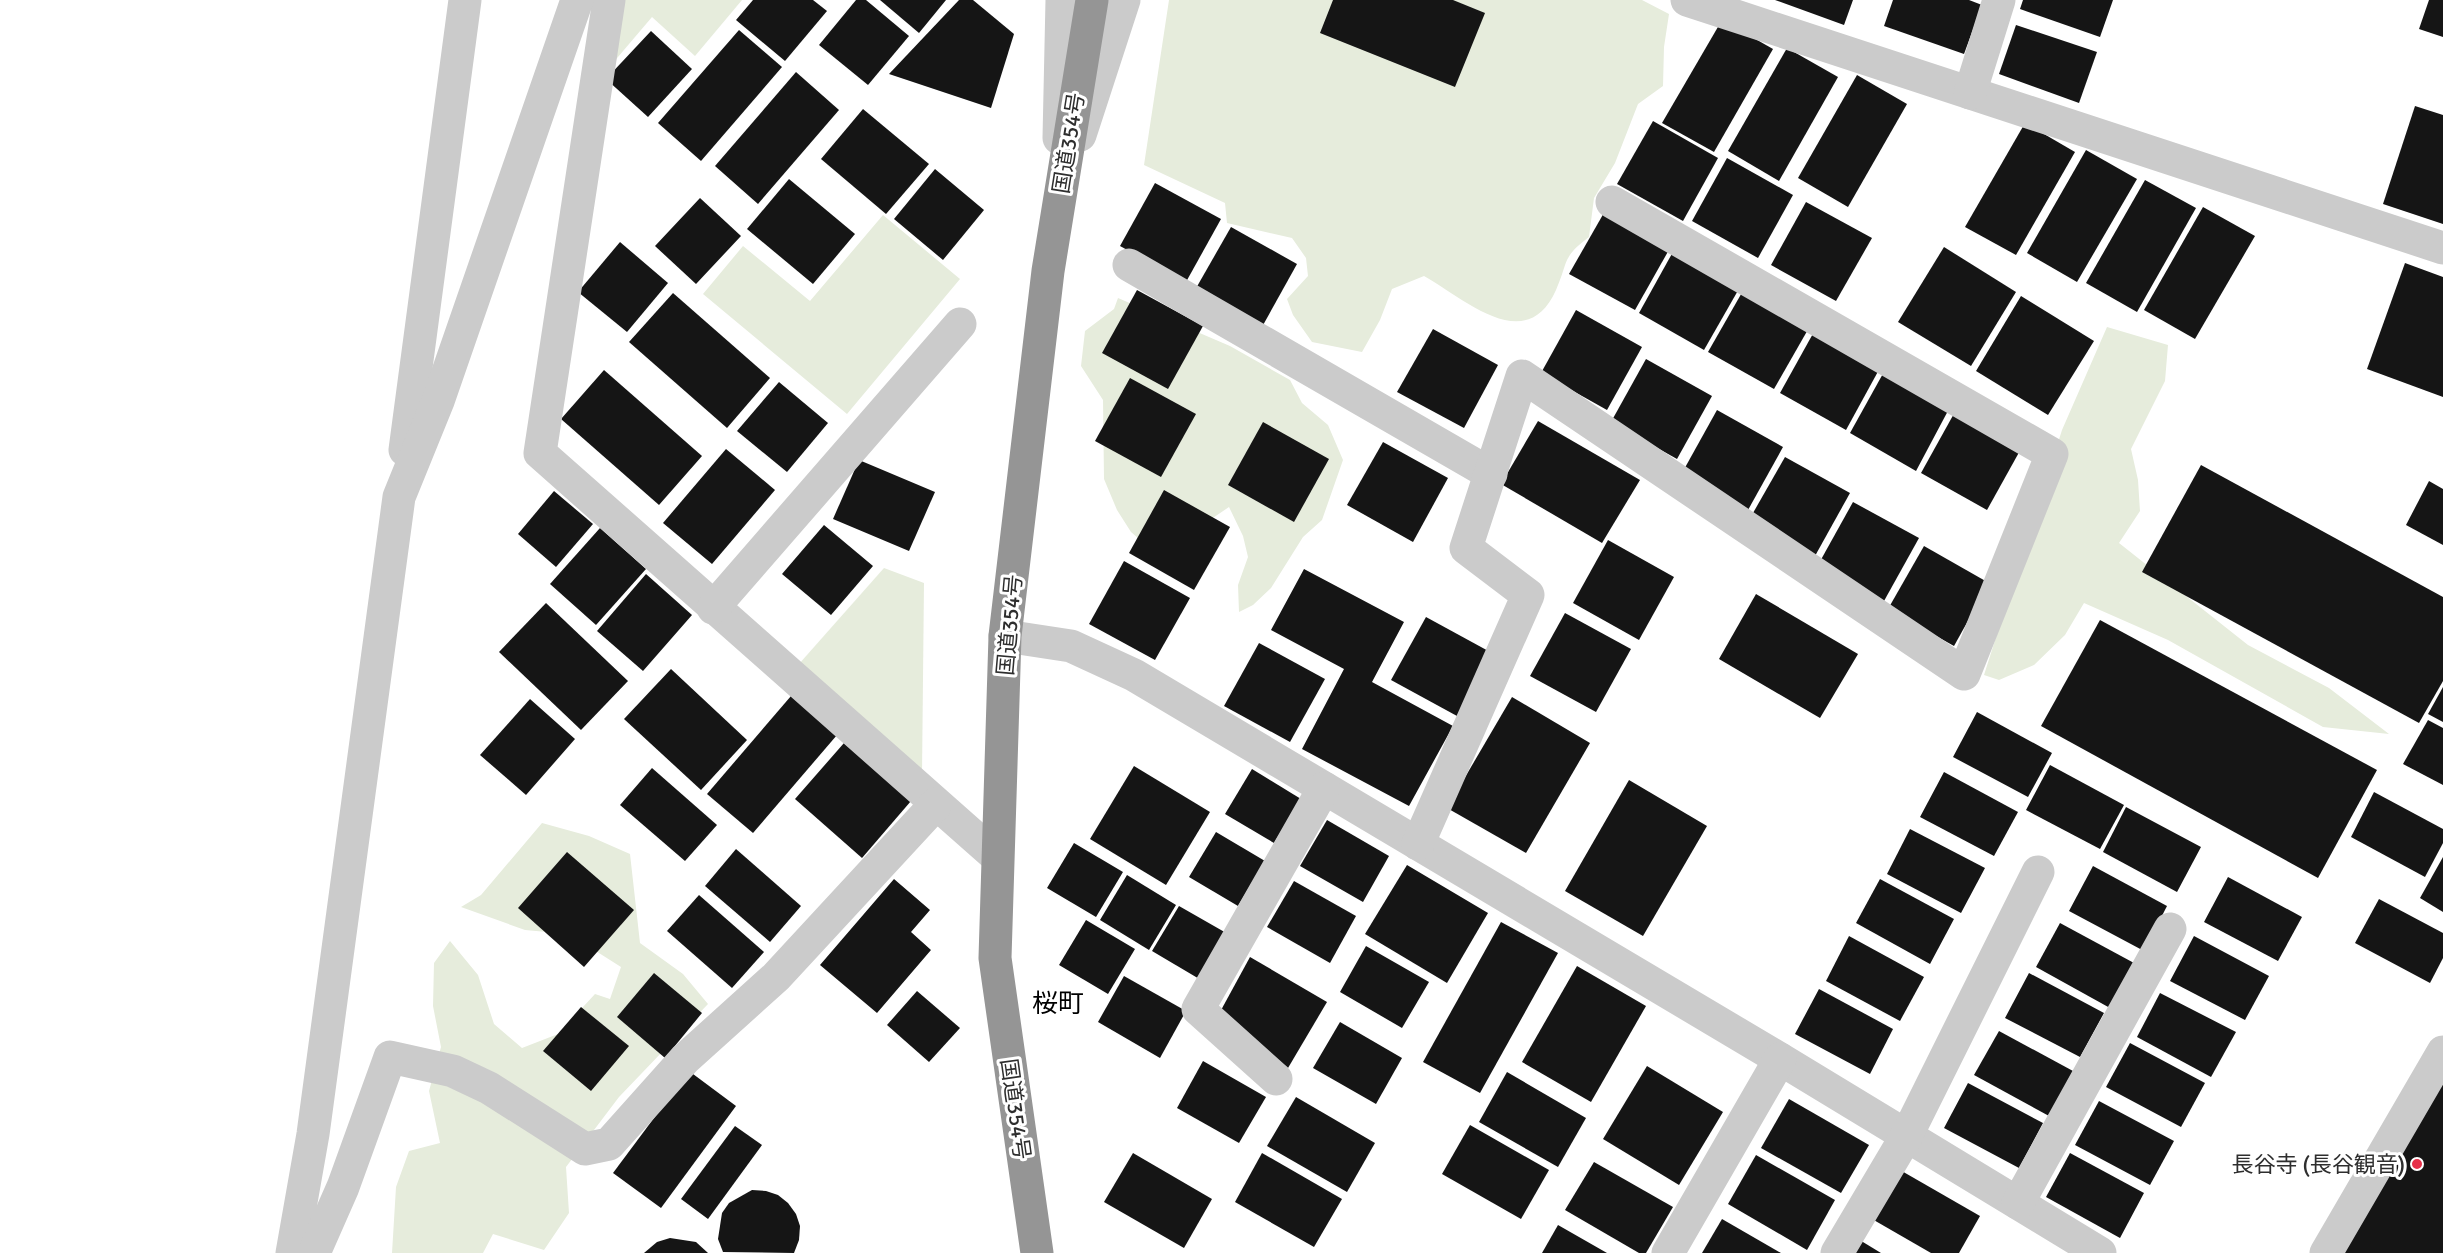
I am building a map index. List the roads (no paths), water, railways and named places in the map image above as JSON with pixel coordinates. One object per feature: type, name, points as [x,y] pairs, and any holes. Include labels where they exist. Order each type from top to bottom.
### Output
[{"type":"highway","name":"国道354号","points":[[1037,1253],[995,958],[1005,636],[1048,271],[1092,0]]},
{"type":"street","points":[[292,1253],[313,1134],[465,0]]},
{"type":"street","points":[[399,497],[438,400],[578,0]]},
{"type":"street","points":[[609,0],[540,453],[997,857]]},
{"type":"street","points":[[1059,200],[1062,0]]},
{"type":"street","points":[[1059,200],[1124,0]]},
{"type":"street","points":[[1687,0],[2443,248]]},
{"type":"street","points":[[1970,93],[1999,0]]},
{"type":"street","points":[[1418,843],[1528,595],[1466,548],[1522,376],[1964,674],[2052,454],[1612,202]]},
{"type":"street","points":[[1129,266],[1491,474]]},
{"type":"street","points":[[713,608],[960,324]]},
{"type":"street","points":[[1005,636],[1071,646],[1134,675],[1780,1059],[2100,1253]]},
{"type":"street","points":[[1276,1079],[1198,1009],[1324,788]]},
{"type":"street","points":[[314,1253],[343,1187],[390,1057],[453,1071],[489,1088],[585,1149],[609,1144],[685,1059],[776,976],[936,804]]},
{"type":"street","points":[[1838,1253],[1907,1135],[2038,872]]},
{"type":"street","points":[[2018,1203],[2170,929]]},
{"type":"street","points":[[2326,1253],[2443,1052]]},
{"type":"street","points":[[1668,1253],[1780,1059]]},
{"type":"place","name":"長谷寺 (長谷観音)","points":[[2417,1164]]},
{"type":"district","name":"桜町","points":[[1058,1003]]}]
